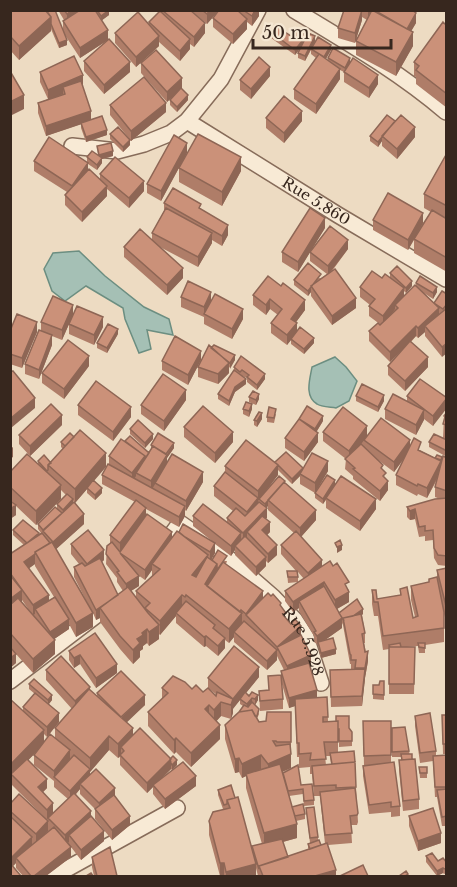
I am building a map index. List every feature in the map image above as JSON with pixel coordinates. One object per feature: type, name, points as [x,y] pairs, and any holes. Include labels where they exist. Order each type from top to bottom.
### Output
[{"type":"street","points":[[72,146],[117,151],[144,144],[171,133],[187,121],[221,80],[258,10]]},
{"type":"street","points":[[294,10],[401,76],[447,112]]},
{"type":"street","name":"Rue 5.860","points":[[187,121],[446,279]]},
{"type":"street","name":"Rue 5.928","points":[[152,562],[180,523],[220,551],[273,597],[295,620],[306,637],[321,684]]},
{"type":"street","points":[[10,681],[120,597]]},
{"type":"street","points":[[54,876],[177,808]]},
{"type":"shaded area","points":[[79,251],[105,276],[144,307],[169,319],[173,335],[147,330],[151,349],[139,353],[125,319],[123,308],[86,286],[65,301],[52,291],[44,269],[53,253]]},
{"type":"shaded area","points":[[335,357],[357,381],[349,401],[336,408],[317,404],[310,397],[309,392],[312,367]]},
{"type":"building","points":[[10,10],[45,10],[51,17],[19,46],[10,36]]},
{"type":"building","points":[[46,10],[55,10],[67,40],[59,43],[51,24],[51,17]]},
{"type":"building","points":[[80,10],[95,10],[108,30],[80,48],[63,21]]},
{"type":"building","points":[[97,10],[109,10],[101,16]]},
{"type":"building","points":[[162,10],[190,10],[205,23],[194,37]]},
{"type":"building","points":[[219,10],[237,10],[247,19],[233,34],[213,18]]},
{"type":"building","points":[[243,10],[255,10],[252,16]]},
{"type":"building","points":[[344,10],[362,10],[355,33],[338,28]]},
{"type":"building","points":[[372,10],[413,32],[396,62],[356,41]]},
{"type":"building","points":[[374,10],[412,10],[416,13],[407,29]]},
{"type":"building","points":[[160,11],[190,39],[180,51],[149,22]]},
{"type":"building","points":[[138,12],[159,36],[136,57],[115,33]]},
{"type":"building","points":[[443,22],[447,26],[447,94],[416,70],[419,66],[414,62]]},
{"type":"building","points":[[276,26],[291,36],[296,28],[306,36],[295,50],[271,32]]},
{"type":"building","points":[[308,33],[315,36],[305,56],[298,53]]},
{"type":"building","points":[[318,37],[331,45],[324,57],[311,49]]},
{"type":"building","points":[[109,39],[130,62],[104,85],[84,61]]},
{"type":"building","points":[[333,48],[350,58],[345,68],[328,58]]},
{"type":"building","points":[[156,50],[182,78],[167,92],[141,63]]},
{"type":"building","points":[[319,54],[340,69],[316,104],[294,89]]},
{"type":"building","points":[[74,56],[83,75],[48,90],[40,72]]},
{"type":"building","points":[[259,57],[270,67],[251,89],[240,80]]},
{"type":"building","points":[[353,58],[378,75],[369,88],[344,72]]},
{"type":"building","points":[[10,71],[24,95],[10,102]]},
{"type":"building","points":[[144,77],[166,103],[131,131],[110,105]]},
{"type":"building","points":[[81,81],[91,111],[46,126],[38,103],[65,94],[63,87]]},
{"type":"building","points":[[181,88],[188,95],[177,107],[170,100]]},
{"type":"building","points":[[284,96],[302,111],[284,133],[266,118]]},
{"type":"building","points":[[387,115],[395,121],[378,142],[370,136]]},
{"type":"building","points":[[401,115],[415,127],[397,149],[382,136]]},
{"type":"building","points":[[102,116],[107,130],[86,137],[81,123]]},
{"type":"building","points":[[118,127],[130,140],[123,147],[110,134]]},
{"type":"building","points":[[198,134],[241,157],[222,192],[179,168]]},
{"type":"building","points":[[174,135],[187,143],[161,191],[147,184]]},
{"type":"building","points":[[49,137],[88,163],[72,186],[34,161]]},
{"type":"building","points":[[111,143],[113,151],[99,155],[97,146]]},
{"type":"building","points":[[92,151],[102,158],[97,165],[87,157]]},
{"type":"building","points":[[447,153],[447,206],[424,194]]},
{"type":"building","points":[[115,157],[144,181],[129,198],[100,174]]},
{"type":"building","points":[[89,169],[107,186],[82,212],[65,195]]},
{"type":"building","points":[[173,188],[201,204],[199,208],[228,225],[222,236],[164,203]]},
{"type":"building","points":[[388,193],[423,213],[408,240],[373,220]]},
{"type":"building","points":[[166,208],[212,233],[198,257],[152,233]]},
{"type":"building","points":[[310,208],[325,218],[298,262],[282,252]]},
{"type":"building","points":[[432,210],[447,219],[447,258],[414,239]]},
{"type":"building","points":[[330,226],[348,240],[328,266],[310,252]]},
{"type":"building","points":[[140,229],[183,268],[167,285],[124,247]]},
{"type":"building","points":[[308,263],[321,274],[308,291],[294,280]]},
{"type":"building","points":[[397,266],[412,281],[406,288],[390,273]]},
{"type":"building","points":[[335,269],[356,298],[332,316],[311,286]]},
{"type":"building","points":[[372,271],[382,278],[385,274],[404,288],[383,316],[369,306],[375,299],[360,287]]},
{"type":"building","points":[[268,276],[281,286],[283,283],[305,300],[291,319],[297,323],[287,335],[271,323],[282,309],[270,299],[266,305],[253,295]]},
{"type":"building","points":[[420,276],[437,287],[433,293],[416,283]]},
{"type":"building","points":[[188,281],[211,292],[204,307],[181,297]]},
{"type":"building","points":[[415,285],[439,308],[418,328],[416,326],[390,352],[369,331],[378,323],[380,325],[398,308],[395,305]]},
{"type":"building","points":[[442,291],[447,294],[447,304],[443,309],[434,303]]},
{"type":"building","points":[[215,294],[243,309],[232,329],[204,314]]},
{"type":"building","points":[[53,296],[73,305],[62,330],[41,322]]},
{"type":"building","points":[[77,306],[103,317],[94,335],[69,324]]},
{"type":"building","points":[[447,308],[447,343],[442,347],[425,326]]},
{"type":"building","points":[[17,314],[37,322],[22,358],[10,354],[10,331]]},
{"type":"building","points":[[108,324],[118,329],[107,348],[97,343]]},
{"type":"building","points":[[300,327],[314,338],[304,349],[291,339]]},
{"type":"building","points":[[39,330],[52,335],[39,370],[25,364]]},
{"type":"building","points":[[175,336],[201,351],[188,375],[162,361]]},
{"type":"building","points":[[68,340],[89,356],[64,389],[42,373]]},
{"type":"building","points":[[410,341],[428,357],[405,381],[388,366]]},
{"type":"building","points":[[209,345],[229,363],[218,374],[198,367]]},
{"type":"building","points":[[214,345],[235,355],[230,363],[211,348]]},
{"type":"building","points":[[241,356],[265,374],[257,385],[247,377],[249,375],[234,367]]},
{"type":"building","points":[[234,370],[246,379],[235,387],[229,401],[218,394]]},
{"type":"building","points":[[13,371],[35,398],[11,418],[10,372]]},
{"type":"building","points":[[163,374],[186,390],[164,421],[141,405]]},
{"type":"building","points":[[420,379],[447,398],[433,416],[407,396]]},
{"type":"building","points":[[96,381],[131,407],[113,432],[78,405]]},
{"type":"building","points":[[362,384],[384,395],[378,407],[356,396]]},
{"type":"building","points":[[253,391],[259,394],[256,400],[249,397]]},
{"type":"building","points":[[393,394],[424,410],[416,425],[385,409]]},
{"type":"building","points":[[246,402],[252,404],[249,411],[243,409]]},
{"type":"building","points":[[51,404],[62,415],[30,446],[19,435]]},
{"type":"building","points":[[203,406],[233,432],[215,453],[184,427]]},
{"type":"building","points":[[307,406],[323,416],[315,429],[299,419]]},
{"type":"building","points":[[269,407],[276,409],[274,418],[267,417]]},
{"type":"building","points":[[343,407],[367,426],[349,451],[323,432]]},
{"type":"building","points":[[259,412],[262,413],[257,421],[254,420]]},
{"type":"building","points":[[447,412],[447,425],[443,424]]},
{"type":"building","points":[[381,418],[410,440],[394,462],[364,440]]},
{"type":"building","points":[[299,419],[318,433],[304,452],[285,438]]},
{"type":"building","points":[[138,420],[153,434],[145,443],[130,429]]},
{"type":"building","points":[[80,430],[106,453],[75,489],[48,465]]},
{"type":"building","points":[[70,433],[74,437],[65,446],[61,442]]},
{"type":"building","points":[[158,433],[174,443],[166,454],[151,445]]},
{"type":"building","points":[[434,434],[447,440],[447,451],[429,442]]},
{"type":"building","points":[[130,436],[149,453],[145,459],[145,456],[125,441]]},
{"type":"building","points":[[414,438],[421,442],[418,450],[441,461],[427,488],[418,484],[417,486],[396,475]]},
{"type":"building","points":[[121,439],[145,456],[132,473],[109,456]]},
{"type":"building","points":[[246,440],[278,465],[258,491],[225,466]]},
{"type":"building","points":[[361,444],[383,465],[381,468],[386,473],[383,476],[388,481],[380,491],[353,469],[355,468],[345,459]]},
{"type":"building","points":[[153,446],[167,455],[151,481],[136,473]]},
{"type":"building","points":[[286,452],[303,468],[292,479],[275,462]]},
{"type":"building","points":[[312,453],[328,461],[315,483],[300,474]]},
{"type":"building","points":[[27,454],[61,485],[36,511],[10,487],[10,472]]},
{"type":"building","points":[[172,454],[203,472],[186,501],[155,483]]},
{"type":"building","points":[[44,455],[51,463],[47,471],[38,461]]},
{"type":"building","points":[[443,456],[447,458],[447,491],[435,487]]},
{"type":"building","points":[[108,464],[185,506],[179,517],[102,475]]},
{"type":"building","points":[[225,472],[258,498],[247,512],[214,486]]},
{"type":"building","points":[[327,475],[335,480],[323,499],[315,493]]},
{"type":"building","points":[[279,476],[285,481],[265,504],[259,499]]},
{"type":"building","points":[[341,476],[376,499],[360,521],[326,498]]},
{"type":"building","points":[[93,480],[102,488],[95,495],[87,488]]},
{"type":"building","points":[[284,482],[316,510],[300,528],[268,500]]},
{"type":"building","points":[[67,494],[73,499],[63,510],[57,504]]},
{"type":"building","points":[[447,498],[447,556],[438,555],[434,548],[433,530],[425,531],[425,526],[419,527],[415,509],[410,511],[407,507]]},
{"type":"building","points":[[136,500],[146,508],[120,543],[110,535]]},
{"type":"building","points":[[10,501],[16,505],[10,509]]},
{"type":"building","points":[[74,502],[84,514],[53,542],[43,531]]},
{"type":"building","points":[[259,502],[267,508],[243,533],[227,518],[236,508],[245,516]]},
{"type":"building","points":[[203,504],[241,533],[231,546],[193,516]]},
{"type":"building","points":[[55,507],[62,513],[43,530],[38,524]]},
{"type":"building","points":[[147,514],[172,532],[145,570],[120,553],[139,576],[126,584],[106,554],[107,546],[112,542],[120,552]]},
{"type":"building","points":[[262,516],[270,522],[262,530],[277,545],[268,554],[247,532]]},
{"type":"building","points":[[23,520],[39,533],[27,543],[13,530]]},
{"type":"building","points":[[183,524],[215,543],[210,552],[179,532]]},
{"type":"building","points":[[88,530],[104,550],[87,564],[71,544]]},
{"type":"building","points":[[177,531],[208,555],[192,575],[196,577],[207,557],[217,564],[205,584],[242,613],[229,629],[186,595],[185,597],[182,595],[160,621],[145,608],[150,603],[136,591],[160,569],[152,564]]},
{"type":"building","points":[[296,531],[322,560],[308,573],[281,545]]},
{"type":"building","points":[[42,533],[50,543],[24,562],[49,595],[33,605],[10,573],[10,554]]},
{"type":"building","points":[[245,536],[266,557],[256,567],[235,546]]},
{"type":"building","points":[[340,540],[342,545],[337,547],[335,543]]},
{"type":"building","points":[[52,542],[93,613],[76,623],[35,552]]},
{"type":"building","points":[[218,550],[227,556],[217,570],[217,564],[212,560]]},
{"type":"building","points":[[100,558],[118,595],[96,610],[74,567],[82,563],[85,566]]},
{"type":"building","points":[[330,561],[333,566],[337,563],[349,582],[345,584],[349,592],[335,600],[324,582],[293,602],[285,591]]},
{"type":"building","points":[[223,562],[263,591],[246,614],[241,610],[240,612],[207,586]]},
{"type":"building","points":[[447,568],[447,610],[437,570]]},
{"type":"building","points":[[287,571],[297,571],[298,577],[288,577]]},
{"type":"building","points":[[10,575],[22,590],[10,599]]},
{"type":"building","points":[[437,577],[444,612],[444,628],[383,636],[378,602],[374,602],[372,590],[376,590],[377,599],[401,595],[400,589],[407,587],[413,618],[418,616],[411,586],[429,582],[429,579]]},
{"type":"building","points":[[324,586],[342,618],[317,636],[299,601]]},
{"type":"building","points":[[128,587],[159,625],[149,632],[147,629],[142,633],[143,635],[137,639],[140,643],[133,650],[100,608]]},
{"type":"building","points":[[268,593],[271,596],[273,594],[281,603],[286,613],[283,615],[291,624],[295,619],[301,626],[277,647],[246,615]]},
{"type":"building","points":[[55,597],[69,619],[50,632],[35,609]]},
{"type":"building","points":[[18,598],[55,640],[33,659],[10,633],[10,605]]},
{"type":"building","points":[[357,599],[363,609],[353,616],[343,618],[344,621],[339,613]]},
{"type":"building","points":[[186,601],[215,625],[213,628],[225,638],[218,646],[176,613]]},
{"type":"building","points":[[361,614],[365,633],[362,634],[365,652],[368,651],[365,668],[355,668],[356,660],[351,660],[343,618]]},
{"type":"building","points":[[244,621],[277,650],[267,661],[234,632]]},
{"type":"building","points":[[95,633],[117,664],[96,678],[80,655],[74,658],[69,651]]},
{"type":"building","points":[[301,635],[311,655],[287,666],[277,647]]},
{"type":"building","points":[[333,638],[336,649],[321,653],[318,642]]},
{"type":"building","points":[[400,643],[401,647],[390,647],[389,645]]},
{"type":"building","points":[[418,643],[425,643],[425,648],[419,647]]},
{"type":"building","points":[[234,646],[259,667],[233,699],[208,678]]},
{"type":"building","points":[[10,647],[16,654],[10,658]]},
{"type":"building","points":[[389,647],[415,647],[414,684],[389,684]]},
{"type":"building","points":[[61,656],[90,687],[75,701],[46,670]]},
{"type":"building","points":[[309,663],[317,690],[289,698],[281,671]]},
{"type":"building","points":[[365,669],[362,696],[331,697],[330,670]]},
{"type":"building","points":[[121,671],[145,695],[121,717],[97,693]]},
{"type":"building","points":[[281,675],[283,699],[260,701],[259,691],[269,690],[268,676]]},
{"type":"building","points":[[173,676],[185,682],[192,689],[196,685],[203,692],[208,688],[216,696],[217,692],[233,699],[231,705],[221,702],[214,710],[209,705],[205,709],[220,725],[191,753],[176,738],[174,740],[148,712],[168,693],[162,688]]},
{"type":"building","points":[[34,679],[52,695],[48,700],[29,684]]},
{"type":"building","points":[[380,681],[384,681],[384,695],[373,694],[373,685],[379,685]]},
{"type":"building","points":[[89,689],[133,728],[118,744],[109,736],[90,758],[55,728]]},
{"type":"building","points":[[245,692],[249,696],[252,692],[258,695],[247,704],[240,699]]},
{"type":"building","points":[[35,693],[59,713],[47,727],[23,707]]},
{"type":"building","points":[[327,697],[328,717],[323,717],[323,722],[338,721],[338,742],[324,742],[326,759],[310,760],[311,753],[299,754],[295,699]]},
{"type":"building","points":[[10,699],[44,730],[10,765]]},
{"type":"building","points":[[252,702],[259,709],[257,716],[252,710],[239,712],[244,705],[248,707]]},
{"type":"building","points":[[252,710],[259,722],[266,721],[267,712],[291,712],[291,742],[273,741],[276,746],[290,744],[291,754],[268,764],[261,755],[242,764],[239,758],[235,759],[225,725],[239,712]]},
{"type":"building","points":[[430,713],[436,751],[420,753],[415,716]]},
{"type":"building","points":[[442,715],[447,715],[447,744],[443,744]]},
{"type":"building","points":[[336,716],[349,716],[352,741],[339,741]]},
{"type":"building","points":[[363,721],[391,721],[391,755],[364,756]]},
{"type":"building","points":[[405,727],[409,751],[392,752],[392,728]]},
{"type":"building","points":[[140,728],[171,759],[147,783],[120,755],[124,751],[121,747]]},
{"type":"building","points":[[50,734],[70,750],[54,771],[34,755]]},
{"type":"building","points":[[354,751],[355,762],[332,764],[330,753]]},
{"type":"building","points":[[401,754],[412,754],[412,759],[402,760]]},
{"type":"building","points":[[74,755],[90,769],[70,791],[54,777]]},
{"type":"building","points":[[447,755],[447,787],[435,787],[433,756]]},
{"type":"building","points":[[173,756],[177,760],[172,765],[170,759]]},
{"type":"building","points":[[27,759],[47,779],[38,787],[53,803],[47,810],[11,774]]},
{"type":"building","points":[[415,759],[419,799],[403,801],[399,760]]},
{"type":"building","points":[[183,762],[196,776],[165,799],[153,785]]},
{"type":"building","points":[[355,762],[356,787],[314,786],[312,766]]},
{"type":"building","points":[[394,762],[400,806],[391,807],[391,802],[369,805],[363,766]]},
{"type":"building","points":[[280,764],[297,824],[264,833],[246,774]]},
{"type":"building","points":[[298,765],[301,785],[312,784],[314,800],[304,801],[303,789],[288,791],[283,773]]},
{"type":"building","points":[[419,767],[427,767],[427,773],[420,773]]},
{"type":"building","points":[[96,769],[115,788],[99,803],[80,784]]},
{"type":"building","points":[[231,785],[235,798],[227,800],[227,804],[224,805],[218,790]]},
{"type":"building","points":[[355,788],[358,813],[350,816],[352,833],[325,835],[320,792]]},
{"type":"building","points":[[447,789],[447,816],[442,817],[437,790]]},
{"type":"building","points":[[74,793],[91,811],[65,835],[48,818]]},
{"type":"building","points":[[19,794],[48,821],[36,834],[10,811],[10,804]]},
{"type":"building","points":[[114,795],[130,816],[112,830],[95,809]]},
{"type":"building","points":[[238,797],[256,864],[226,872],[224,863],[220,863],[209,821],[213,812],[230,808],[227,800]]},
{"type":"building","points":[[303,804],[305,814],[295,816],[292,807]]},
{"type":"building","points":[[314,807],[318,837],[310,838],[306,808]]},
{"type":"building","points":[[433,808],[441,833],[418,841],[409,816]]},
{"type":"building","points":[[10,816],[32,837],[12,857],[10,856]]},
{"type":"building","points":[[91,816],[104,831],[81,850],[69,835]]},
{"type":"building","points":[[54,827],[71,847],[31,876],[16,858]]},
{"type":"building","points":[[282,839],[288,857],[259,866],[259,869],[252,846]]},
{"type":"building","points":[[319,840],[321,845],[310,849],[308,844]]},
{"type":"building","points":[[327,843],[336,870],[315,876],[263,876],[259,866]]},
{"type":"building","points":[[110,847],[117,876],[97,876],[92,857]]},
{"type":"building","points":[[432,853],[438,861],[443,858],[447,863],[447,868],[437,871],[426,856]]},
{"type":"building","points":[[10,863],[21,876],[10,876]]},
{"type":"building","points":[[363,865],[368,876],[340,876]]}]
